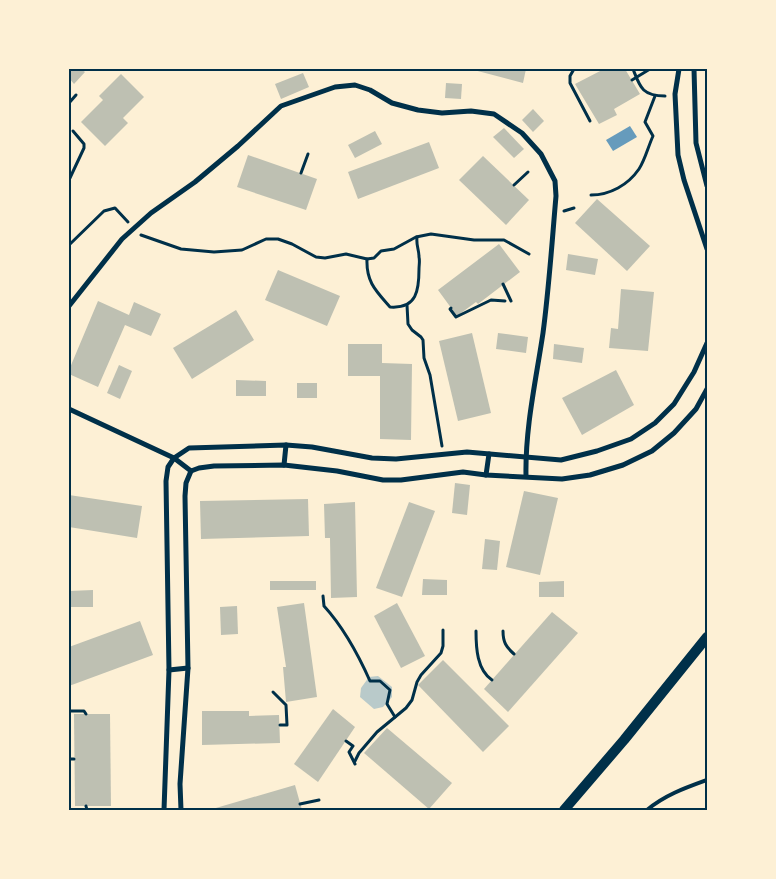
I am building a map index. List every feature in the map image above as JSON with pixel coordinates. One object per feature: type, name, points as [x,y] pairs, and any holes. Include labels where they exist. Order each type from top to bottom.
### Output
[{"type":"main road","points":[[564,810],[624,740],[707,637]]},
{"type":"street","points":[[679,69],[675,94],[678,155],[684,180],[707,249]]},
{"type":"street","points":[[694,69],[696,143],[707,186]]},
{"type":"street","points":[[69,306],[122,239],[152,213],[196,182],[281,106],[335,87],[354,85],[370,90],[392,103],[418,110],[442,113],[471,111],[494,114],[522,133],[541,154],[555,181],[556,196],[544,330],[526,457],[526,476]]},
{"type":"street","points":[[164,810],[169,670],[166,481],[168,467],[174,458],[190,448],[286,445],[312,447],[372,458],[396,459],[467,452],[561,460],[598,451],[631,439],[655,423],[674,404],[694,372],[707,343]]},
{"type":"street","points":[[181,810],[180,784],[188,668],[185,496],[186,483],[191,471],[199,468],[284,465],[337,471],[383,480],[401,480],[463,472],[486,475],[562,478],[590,475],[623,465],[652,451],[674,433],[696,409],[707,390]]},
{"type":"street","points":[[69,409],[174,458],[191,471]]},
{"type":"street","points":[[284,465],[286,445]]},
{"type":"street","points":[[486,475],[489,454]]},
{"type":"street","points":[[169,670],[188,668]]},
{"type":"lane","points":[[647,810],[659,800],[676,791],[707,780]]},
{"type":"path","points":[[574,69],[570,76],[570,82],[590,121]]},
{"type":"path","points":[[633,69],[634,79],[643,90],[654,96],[667,96]]},
{"type":"path","points":[[634,79],[650,69]]},
{"type":"path","points":[[69,103],[76,95]]},
{"type":"path","points":[[592,195],[600,195],[620,187],[639,169],[653,136],[645,122],[654,96]]},
{"type":"path","points":[[69,180],[84,148],[84,144],[73,131]]},
{"type":"path","points":[[301,173],[308,154]]},
{"type":"path","points":[[514,185],[528,172]]},
{"type":"path","points":[[69,244],[104,211],[114,208],[128,222]]},
{"type":"path","points":[[139,234],[181,249],[214,252],[242,250],[266,239],[278,239],[316,257],[325,258],[346,254],[374,258],[381,251],[394,249],[417,237],[431,234],[482,241],[498,239],[511,243],[529,254]]},
{"type":"path","points":[[367,258],[368,277],[372,286],[390,307],[400,308],[407,305],[416,296],[419,285],[420,256],[416,246],[417,237]]},
{"type":"path","points":[[503,284],[512,301]]},
{"type":"path","points":[[451,308],[456,317],[491,300],[505,301]]},
{"type":"path","points":[[407,305],[408,324],[423,340],[424,358],[430,376],[442,454]]},
{"type":"path","points":[[324,596],[324,606],[337,621],[352,644],[370,681],[380,681],[390,690],[387,704],[395,717]]},
{"type":"path","points":[[346,741],[353,746],[349,752],[355,762],[359,753],[377,732],[406,708],[412,700],[421,675],[440,654],[443,646],[443,630]]},
{"type":"path","points":[[476,631],[480,665],[486,676],[492,680]]},
{"type":"path","points":[[503,631],[503,641],[514,654]]},
{"type":"path","points":[[273,692],[286,705],[287,725],[280,725]]},
{"type":"path","points":[[69,711],[84,711],[86,714]]},
{"type":"path","points":[[69,759],[74,759]]},
{"type":"path","points":[[300,804],[319,800]]},
{"type":"shaded area","points":[[378,676],[392,687],[392,697],[383,707],[374,709],[360,697],[361,688],[369,677]]},
{"type":"water","points":[[630,126],[637,137],[613,151],[606,140]]},
{"type":"building","points":[[69,69],[81,69],[85,72],[74,84],[69,78]]},
{"type":"building","points":[[470,69],[526,69],[523,83]]},
{"type":"building","points":[[604,69],[625,69],[640,94],[614,109],[617,115],[599,124],[575,84]]},
{"type":"building","points":[[303,73],[309,87],[281,99],[275,84]]},
{"type":"building","points":[[121,74],[144,97],[123,118],[128,123],[105,146],[81,122],[103,100],[99,96]]},
{"type":"building","points":[[446,83],[462,84],[461,99],[445,98]]},
{"type":"building","points":[[533,109],[544,121],[533,132],[522,120]]},
{"type":"building","points":[[504,128],[524,149],[514,158],[493,137]]},
{"type":"building","points":[[375,131],[382,144],[355,158],[348,145]]},
{"type":"building","points":[[429,142],[439,168],[358,199],[348,172]]},
{"type":"building","points":[[248,155],[317,179],[306,210],[237,187]]},
{"type":"building","points":[[483,156],[529,200],[506,225],[459,180]]},
{"type":"building","points":[[597,199],[650,246],[627,271],[575,223]]},
{"type":"building","points":[[499,244],[520,272],[478,304],[476,302],[457,316],[438,290]]},
{"type":"building","points":[[568,254],[598,259],[595,275],[566,270]]},
{"type":"building","points":[[278,270],[340,296],[327,326],[265,300]]},
{"type":"building","points":[[621,289],[654,292],[648,351],[609,348],[611,328],[618,329]]},
{"type":"building","points":[[98,301],[129,315],[134,302],[161,314],[151,336],[125,325],[98,387],[69,374],[69,370]]},
{"type":"building","points":[[236,310],[254,340],[192,379],[173,348]]},
{"type":"building","points":[[472,333],[491,413],[458,421],[439,341]]},
{"type":"building","points":[[498,333],[528,337],[526,353],[496,349]]},
{"type":"building","points":[[348,344],[382,344],[382,363],[412,364],[411,440],[380,439],[380,376],[348,376]]},
{"type":"building","points":[[554,344],[584,348],[582,363],[553,359]]},
{"type":"building","points":[[119,365],[132,371],[120,399],[107,393]]},
{"type":"building","points":[[616,370],[634,405],[582,435],[562,398]]},
{"type":"building","points":[[236,380],[266,381],[266,396],[236,396]]},
{"type":"building","points":[[297,383],[317,383],[317,398],[297,398]]},
{"type":"building","points":[[455,483],[470,485],[467,515],[452,513]]},
{"type":"building","points":[[524,491],[558,498],[540,575],[506,567]]},
{"type":"building","points":[[69,495],[142,506],[137,538],[69,527]]},
{"type":"building","points":[[308,499],[309,536],[201,539],[200,501]]},
{"type":"building","points":[[355,502],[357,597],[331,598],[330,538],[325,538],[324,504]]},
{"type":"building","points":[[409,502],[435,511],[402,597],[376,588]]},
{"type":"building","points":[[485,539],[500,541],[497,570],[482,569]]},
{"type":"building","points":[[423,579],[447,580],[447,595],[422,595]]},
{"type":"building","points":[[270,581],[316,581],[316,590],[270,590]]},
{"type":"building","points":[[564,581],[564,597],[539,597],[539,582]]},
{"type":"building","points":[[93,590],[93,607],[69,607],[69,591]]},
{"type":"building","points":[[304,603],[317,697],[286,702],[283,667],[286,667],[277,607]]},
{"type":"building","points":[[397,603],[425,656],[401,668],[374,616]]},
{"type":"building","points":[[237,606],[238,634],[221,635],[220,607]]},
{"type":"building","points":[[552,612],[578,633],[508,712],[484,689]]},
{"type":"building","points":[[140,621],[153,655],[69,686],[69,647]]},
{"type":"building","points":[[443,660],[509,726],[483,752],[418,685]]},
{"type":"building","points":[[333,709],[355,727],[318,782],[294,764]]},
{"type":"building","points":[[202,711],[249,711],[249,716],[279,715],[280,743],[202,745]]},
{"type":"building","points":[[74,714],[110,714],[111,806],[75,806]]},
{"type":"building","points":[[387,728],[452,783],[429,809],[364,753]]},
{"type":"building","points":[[295,785],[302,810],[209,810]]}]
